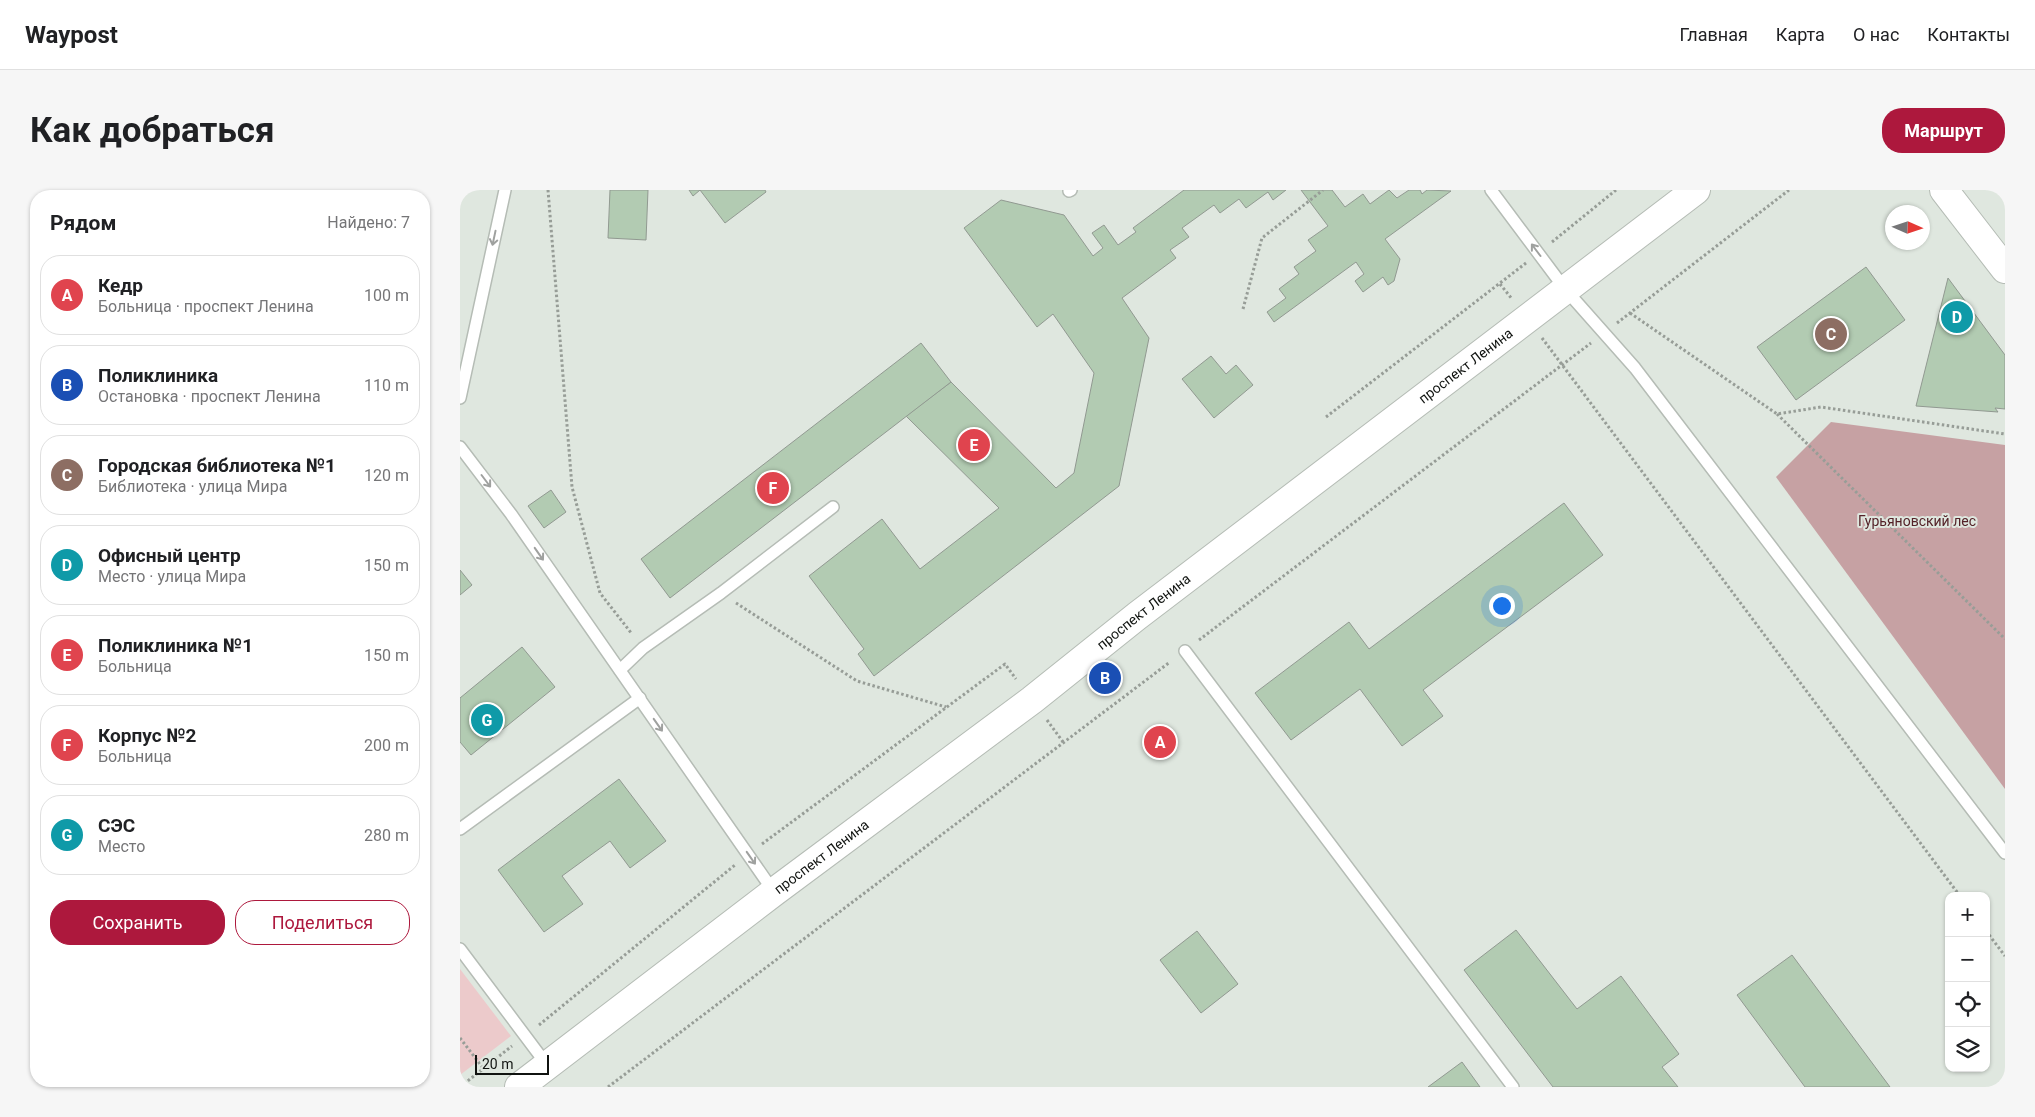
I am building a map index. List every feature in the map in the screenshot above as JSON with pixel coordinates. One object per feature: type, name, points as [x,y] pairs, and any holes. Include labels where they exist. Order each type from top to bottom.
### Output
[{"type":"main road","name":"проспект Ленина","points":[[519,1087],[774,892],[1032,700],[1152,604],[1696,190]]},
{"type":"main road","points":[[1944,190],[2005,269]]},
{"type":"lane","points":[[460,398],[505,190]]},
{"type":"lane","points":[[1491,190],[1566,289],[1641,376],[2005,852]]},
{"type":"lane","points":[[460,447],[511,514],[774,892]]},
{"type":"lane","points":[[620,670],[643,648],[721,593],[833,507]]},
{"type":"lane","points":[[1185,651],[1513,1087]]},
{"type":"lane","points":[[460,829],[640,698]]},
{"type":"lane","points":[[460,949],[547,1065]]},
{"type":"path","points":[[548,190],[572,487],[600,593],[643,648]]},
{"type":"path","points":[[1243,309],[1262,238],[1323,190]]},
{"type":"path","points":[[1326,417],[1500,284],[1616,190]]},
{"type":"path","points":[[608,1087],[1604,333],[1789,190]]},
{"type":"path","points":[[1500,284],[1563,364],[1957,892]]},
{"type":"path","points":[[1630,313],[1777,414],[2005,639]]},
{"type":"path","points":[[1777,414],[1821,407],[2005,434]]},
{"type":"path","points":[[721,593],[858,681],[946,708]]},
{"type":"path","points":[[460,1086],[525,1036],[748,855],[1004,664]]},
{"type":"path","points":[[1990,935],[2005,956]]},
{"type":"path","points":[[460,1038],[483,1068]]},
{"type":"shaded area","points":[[460,969],[511,1036],[460,1075]]},
{"type":"green space","name":"Гурьяновский лес","points":[[1831,422],[2005,445],[2005,789],[1776,477]]},
{"type":"building","points":[[610,190],[648,190],[646,240],[608,238]]},
{"type":"building","points":[[689,190],[700,190],[693,196]]},
{"type":"building","points":[[700,190],[765,190],[766,192],[725,223]]},
{"type":"building","points":[[1184,190],[1286,190],[1273,200],[1268,192],[1246,208],[1239,199],[1220,213],[1214,205],[1182,228],[1189,237],[1170,250],[1176,258],[1122,298],[1149,338],[1119,486],[874,676],[858,654],[864,649],[809,576],[882,519],[920,569],[999,508],[906,416],[951,382],[1056,488],[1074,473],[1094,373],[1053,314],[1037,327],[964,228],[1001,200],[1064,215],[1093,256],[1103,248],[1092,233],[1104,225],[1118,245],[1136,232],[1133,228]]},
{"type":"building","points":[[1301,190],[1332,190],[1345,207],[1363,194],[1370,204],[1389,190],[1397,198],[1409,190],[1420,190],[1422,194],[1427,190],[1451,191],[1385,239],[1400,259],[1394,281],[1388,285],[1383,277],[1363,292],[1355,281],[1364,274],[1356,262],[1274,322],[1267,312],[1286,298],[1279,289],[1299,274],[1294,267],[1316,251],[1308,240],[1328,226]]},
{"type":"building","points":[[1866,267],[1905,320],[1796,400],[1757,347]]},
{"type":"building","points":[[1948,278],[2005,355],[2005,409],[1995,408],[1998,412],[1916,406]]},
{"type":"building","points":[[921,343],[951,382],[670,598],[641,559]]},
{"type":"building","points":[[1211,356],[1226,374],[1236,365],[1253,385],[1214,418],[1182,379]]},
{"type":"building","points":[[551,490],[566,512],[544,528],[528,506]]},
{"type":"building","points":[[1564,503],[1603,555],[1423,690],[1443,716],[1402,746],[1360,689],[1291,740],[1255,693],[1349,622],[1369,649]]},
{"type":"building","points":[[460,570],[472,585],[460,595]]},
{"type":"building","points":[[522,647],[555,687],[471,755],[460,742],[460,698]]},
{"type":"building","points":[[619,779],[666,841],[630,868],[610,841],[562,876],[583,904],[544,932],[498,870]]},
{"type":"building","points":[[1516,930],[1577,1009],[1621,976],[1679,1054],[1662,1067],[1678,1087],[1553,1087],[1464,970]]},
{"type":"building","points":[[1197,931],[1238,984],[1201,1013],[1160,960]]},
{"type":"building","points":[[1792,955],[1890,1087],[1805,1087],[1737,995]]},
{"type":"building","points":[[1462,1062],[1480,1087],[1428,1087]]},
{"type":"place","name":"Офисный центр","points":[[1957,317]]},
{"type":"place","name":"Городская библиотека №1","points":[[1831,334]]},
{"type":"place","name":"Поликлиника №1","points":[[974,445]]},
{"type":"place","name":"Корпус №2","points":[[773,488]]},
{"type":"place","name":"Поликлиника","points":[[1105,678]]},
{"type":"place","name":"СЭС","points":[[487,720]]},
{"type":"place","name":"Кедр","points":[[1160,742]]}]
